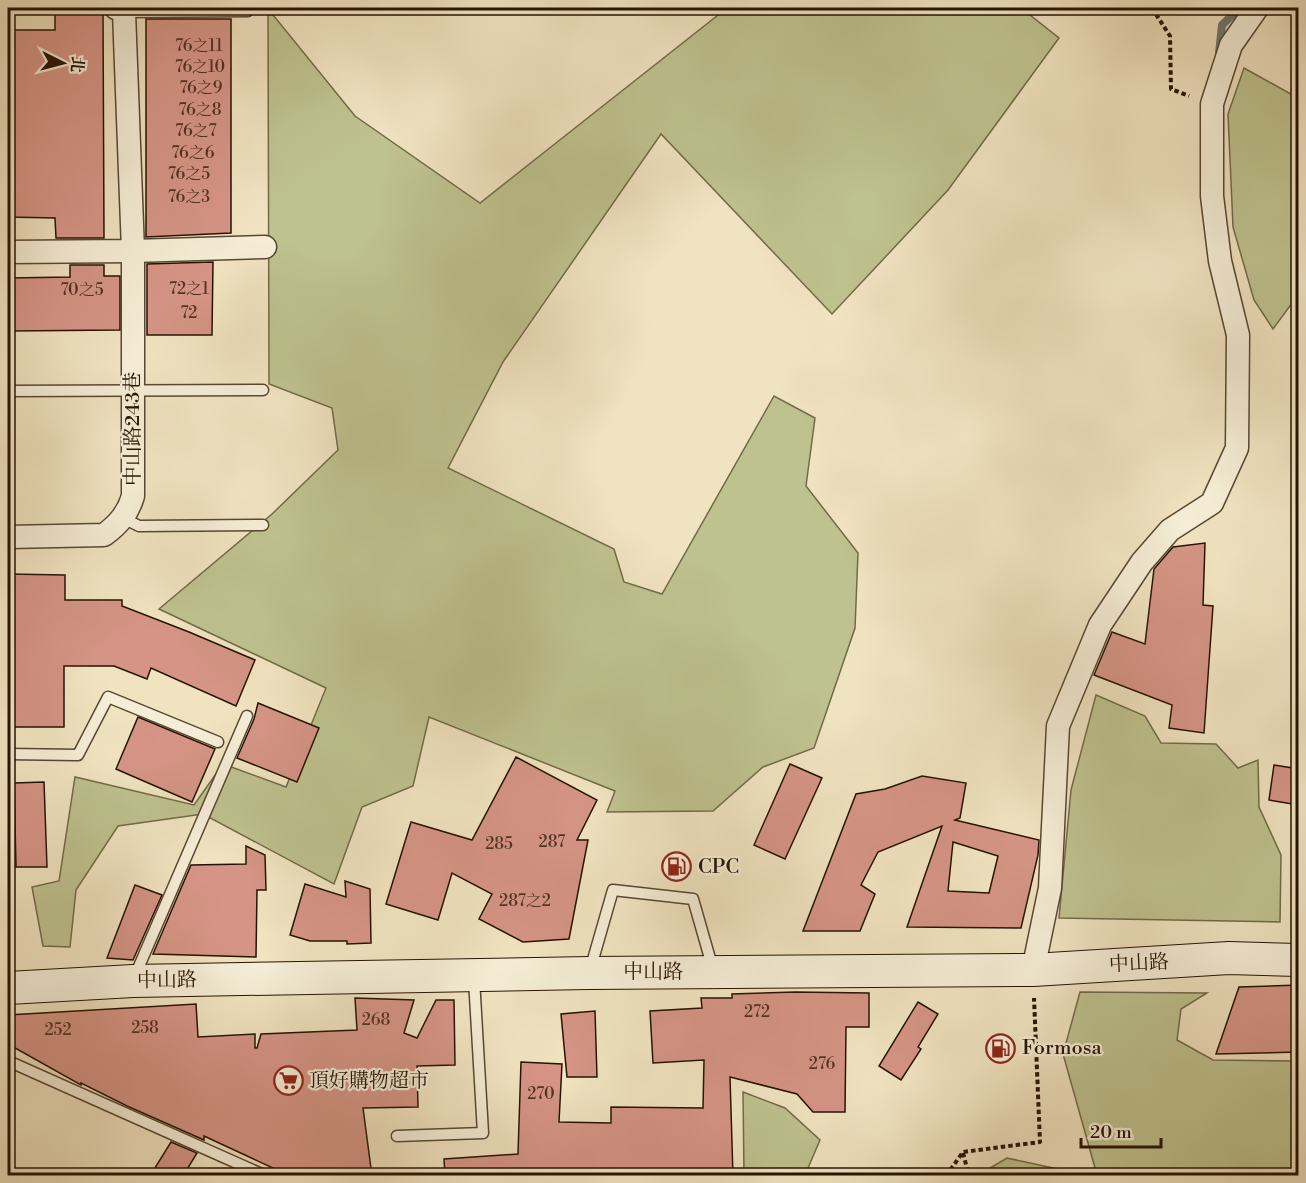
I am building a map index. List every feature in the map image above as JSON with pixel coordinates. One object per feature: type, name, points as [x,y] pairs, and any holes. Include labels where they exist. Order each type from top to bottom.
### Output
[{"type":"main road","name":"中山路","points":[[8,988],[132,981],[590,973],[1033,970],[1229,958],[1299,960]]},
{"type":"street","points":[[1033,970],[1050,888],[1058,726],[1100,625],[1142,562],[1170,530],[1212,503],[1237,448],[1238,335],[1220,261],[1212,196],[1212,104],[1231,45],[1257,8]]},
{"type":"street","name":"中山路243巷","points":[[120,10],[133,251],[133,496],[123,518]]},
{"type":"street","points":[[8,252],[265,247]]},
{"type":"street","points":[[8,537],[104,535],[123,518]]},
{"type":"lane","points":[[120,10],[248,11]]},
{"type":"lane","points":[[8,392],[264,390]]},
{"type":"lane","points":[[123,518],[139,526],[263,525]]},
{"type":"lane","points":[[8,754],[78,755],[108,697],[218,742]]},
{"type":"lane","points":[[132,981],[247,716]]},
{"type":"lane","points":[[590,973],[613,890],[693,899],[714,972]]},
{"type":"lane","points":[[397,1136],[483,1133],[474,975]]},
{"type":"lane","points":[[8,1061],[266,1176]]},
{"type":"path","points":[[1152,8],[1170,36],[1171,89],[1212,104]]},
{"type":"path","points":[[946,1176],[963,1152],[1040,1142],[1033,970]]},
{"type":"path","points":[[963,1152],[969,1176]]},
{"type":"green space","points":[[266,8],[272,8],[269,10],[355,116],[480,203],[727,8],[1021,8],[1059,38],[948,190],[832,314],[661,134],[503,362],[448,468],[614,549],[624,582],[662,594],[774,396],[815,418],[806,486],[858,553],[855,628],[814,748],[763,767],[713,811],[607,812],[615,791],[429,717],[413,786],[362,807],[334,884],[203,814],[118,826],[76,890],[70,947],[43,946],[32,887],[59,881],[75,777],[194,805],[223,764],[286,787],[326,688],[159,609],[272,514],[338,450],[332,408],[269,384],[268,10]]},
{"type":"green space","points":[[1244,68],[1298,98],[1298,295],[1273,329],[1254,300],[1233,227],[1228,114]]},
{"type":"green space","points":[[1096,695],[1145,716],[1161,743],[1216,744],[1238,768],[1258,760],[1259,807],[1281,855],[1280,922],[1059,918],[1071,790]]},
{"type":"green space","points":[[1080,992],[1207,993],[1181,1009],[1177,1040],[1213,1060],[1298,1061],[1298,1175],[1097,1175],[1063,1054]]},
{"type":"green space","points":[[743,1092],[785,1108],[820,1140],[805,1175],[744,1175]]},
{"type":"green space","points":[[1007,1158],[1086,1175],[989,1175],[990,1168]]},
{"type":"building","points":[[103,12],[104,238],[56,238],[55,218],[8,217],[8,30],[55,30],[55,13]]},
{"type":"building","points":[[146,19],[231,19],[231,233],[146,237]]},
{"type":"building","points":[[213,262],[212,335],[147,335],[147,264]]},
{"type":"building","points":[[70,265],[104,265],[104,276],[120,276],[120,330],[8,331],[8,278],[70,277]]},
{"type":"building","points":[[1205,543],[1203,605],[1213,606],[1204,733],[1169,728],[1172,705],[1094,675],[1112,632],[1145,644],[1154,569],[1173,547]]},
{"type":"building","points":[[8,574],[65,575],[65,600],[122,600],[122,606],[255,660],[236,706],[151,668],[147,679],[114,666],[64,666],[64,727],[8,727]]},
{"type":"building","points":[[258,703],[319,728],[297,782],[237,758],[254,719]]},
{"type":"building","points":[[138,717],[215,749],[192,802],[116,769]]},
{"type":"building","points":[[516,757],[597,800],[577,840],[588,840],[569,939],[523,942],[479,919],[492,894],[452,873],[438,920],[386,904],[411,822],[472,840]]},
{"type":"building","points":[[790,764],[822,778],[785,859],[754,845]]},
{"type":"building","points":[[1274,765],[1299,769],[1299,805],[1269,800]]},
{"type":"building","points":[[922,776],[966,783],[960,818],[955,820],[1039,840],[1038,855],[1021,928],[907,927],[942,826],[878,852],[861,885],[875,894],[860,931],[803,931],[856,794],[885,789]],"holes":[[[953,842],[998,856],[989,893],[948,891]]]},
{"type":"building","points":[[44,782],[47,867],[16,867],[14,783]]},
{"type":"building","points":[[246,846],[265,855],[266,890],[257,890],[256,957],[153,954],[191,865],[246,864]]},
{"type":"building","points":[[345,881],[370,889],[371,943],[310,941],[290,935],[305,884],[346,897]]},
{"type":"building","points":[[135,885],[162,895],[133,960],[107,958]]},
{"type":"building","points":[[1299,985],[1299,1052],[1216,1054],[1239,987]]},
{"type":"building","points":[[869,993],[869,1027],[846,1027],[845,1112],[813,1112],[797,1094],[730,1077],[733,1176],[445,1176],[444,1159],[518,1154],[521,1062],[562,1064],[559,1122],[611,1123],[611,1107],[703,1108],[704,1060],[653,1063],[650,1011],[702,1008],[701,998],[732,998],[732,994]]},
{"type":"building","points":[[355,998],[414,1000],[404,1033],[417,1038],[436,1000],[454,1000],[455,1065],[417,1066],[418,1107],[363,1108],[372,1176],[290,1176],[204,1136],[204,1140],[81,1083],[81,1085],[8,1044],[8,1015],[196,1004],[198,1037],[255,1034],[255,1048],[257,1048],[261,1034],[357,1030]]},
{"type":"building","points":[[918,1002],[938,1014],[918,1047],[921,1049],[901,1080],[879,1066]]},
{"type":"building","points":[[595,1011],[597,1077],[567,1077],[561,1014]]},
{"type":"building","points":[[171,1142],[197,1153],[183,1176],[150,1176]]},
{"type":"waterway","points":[[1219,53],[1222,25],[1240,8]]},
{"type":"place","name":"CPC","points":[[677,867]]},
{"type":"place","name":"Formosa","points":[[1001,1048]]},
{"type":"place","name":"頂好購物超市","points":[[288,1081]]}]
